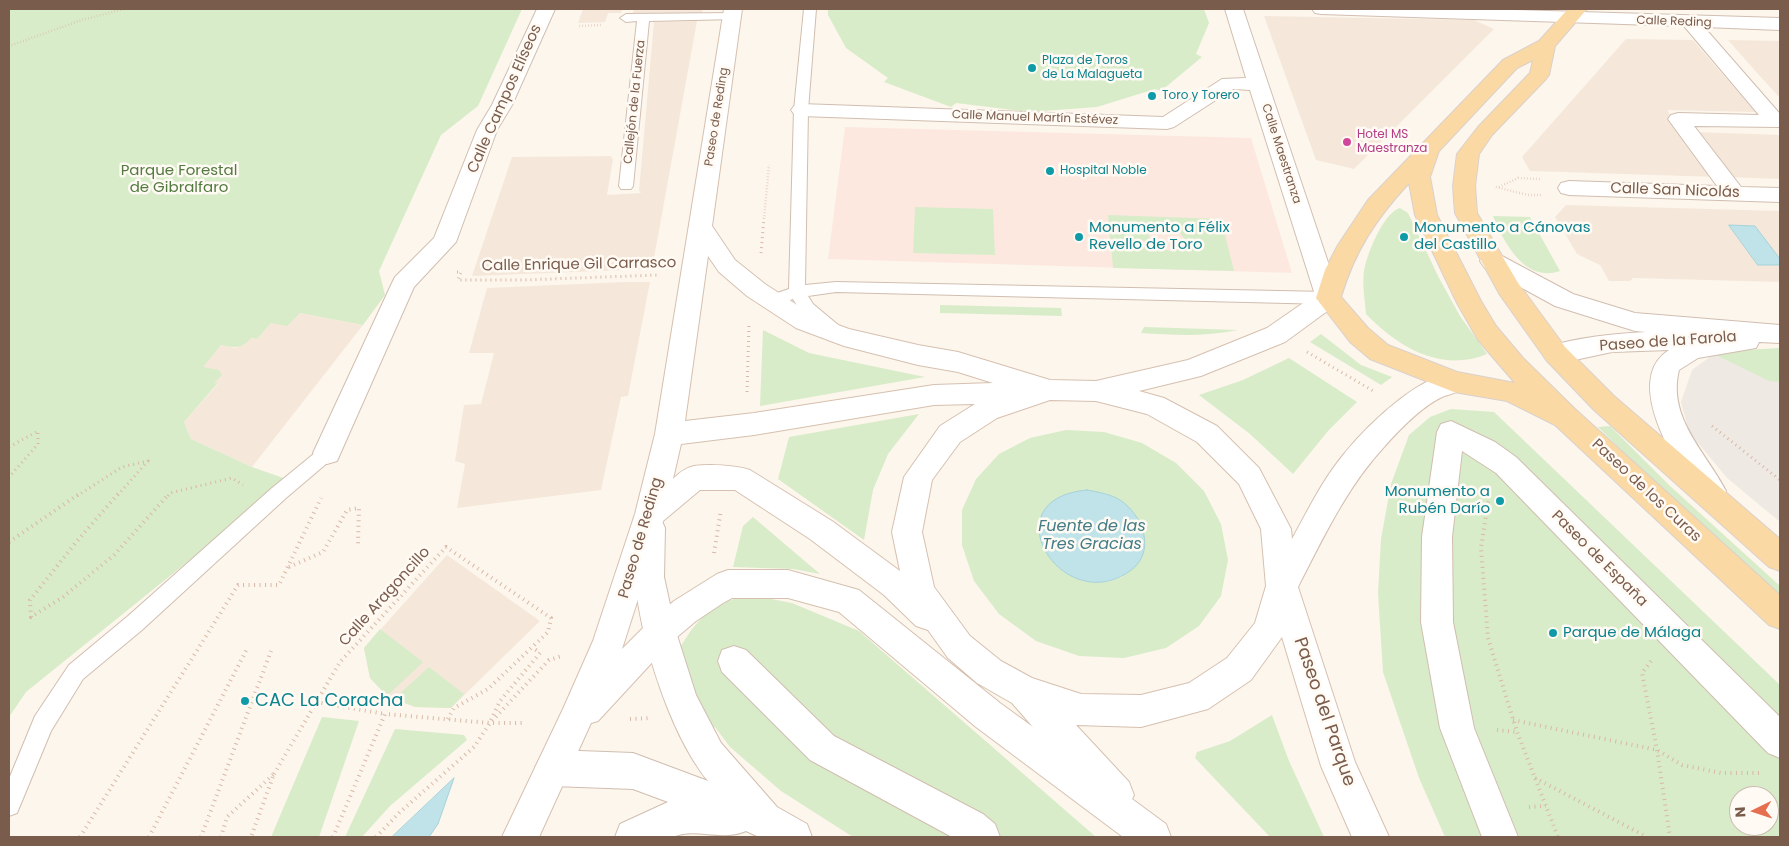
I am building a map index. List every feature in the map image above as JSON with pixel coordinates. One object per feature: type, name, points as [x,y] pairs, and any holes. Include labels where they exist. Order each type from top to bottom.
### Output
[{"type":"main road","points":[[1567,12],[1546,45],[1539,75],[1485,131],[1468,154],[1464,186],[1466,213],[1509,290],[1556,354],[1604,402],[1780,558]]},
{"type":"main road","points":[[1546,45],[1510,64],[1376,205],[1350,245],[1337,270],[1328,298],[1359,335],[1379,352],[1454,382],[1512,392],[1565,417]]},
{"type":"main road","name":"Paseo de los Curas","points":[[1430,148],[1419,177],[1426,215],[1469,303],[1488,333],[1514,365],[1565,417],[1780,615]]},
{"type":"main road","points":[[1454,382],[1556,354]]},
{"type":"street","name":"Calle Campos Elíseos","points":[[327,453],[404,283],[444,242],[487,130],[502,105],[546,9]]},
{"type":"street","name":"Calle Maestranza","points":[[1234,9],[1328,298]]},
{"type":"street","name":"Calle Reding","points":[[1321,9],[1488,13],[1567,12],[1690,22],[1780,24]]},
{"type":"street","name":"Paseo de Reding","points":[[520,837],[575,721],[608,641],[650,514],[669,434],[733,13]]},
{"type":"street","points":[[1690,22],[1776,122],[1678,119],[1734,193]]},
{"type":"street","name":"Calle Manuel Martín Estévez","points":[[802,110],[1167,123],[1229,83],[1258,84]]},
{"type":"street","name":"Calle San Nicolás","points":[[1569,188],[1780,194]]},
{"type":"street","points":[[700,226],[727,266],[771,301],[805,322],[844,338],[918,356],[958,362],[1050,390]]},
{"type":"street","name":"Paseo de la Farola","points":[[1492,261],[1564,300],[1635,322],[1780,335]]},
{"type":"street","points":[[1096,391],[1192,369],[1276,334],[1328,298]]},
{"type":"street","name":"Paseo de la Farola","points":[[1556,354],[1612,343],[1780,335]]},
{"type":"street","name":"Paseo de la Farola","points":[[1723,507],[1686,455],[1670,422],[1663,398],[1665,369],[1672,360],[1688,352],[1780,335]]},
{"type":"street","points":[[779,828],[709,755],[681,700],[660,632],[649,577],[650,514],[694,478],[740,478],[821,530],[895,585],[959,647],[989,672],[1024,692],[1082,710],[1141,712],[1196,698],[1239,669],[1269,630],[1282,586],[1326,504],[1353,463],[1375,438],[1406,409],[1430,392],[1454,382]]},
{"type":"street","points":[[959,647],[920,592],[907,532],[918,478],[950,434],[987,410],[1050,390]]},
{"type":"street","points":[[694,478],[669,434],[754,424],[934,395],[1050,390],[1096,391],[1154,405],[1207,434],[1249,476],[1276,529],[1282,586]]},
{"type":"street","name":"Paseo de España","points":[[1500,837],[1457,728],[1437,622],[1437,537],[1451,432],[1485,450],[1506,465],[1780,740]]},
{"type":"street","points":[[575,721],[660,632],[685,611],[728,584],[788,584],[848,600],[988,715],[1153,837]]},
{"type":"street","name":"Paseo del Parque","points":[[1282,586],[1339,766],[1371,837]]},
{"type":"street","points":[[734,661],[822,748],[970,827],[982,837]]},
{"type":"street","points":[[1024,692],[1153,837]]},
{"type":"street","points":[[553,768],[634,771],[779,828]]},
{"type":"street","points":[[633,837],[680,815],[779,828]]},
{"type":"lane","points":[[810,9],[802,110],[797,292],[807,308],[844,338]]},
{"type":"lane","points":[[626,18],[733,13]]},
{"type":"lane","name":"Callejón de la Fuerza","points":[[626,186],[644,18]]},
{"type":"lane","points":[[771,301],[797,292],[836,286],[1328,298]]},
{"type":"lane","points":[[9,805],[42,724],[76,672],[327,453]]},
{"type":"path","points":[[9,46],[82,20],[124,9]]},
{"type":"path","points":[[579,26],[605,24]]},
{"type":"path","points":[[1498,187],[1518,178],[1545,179]]},
{"type":"path","name":"Calle Enrique Gil Carrasco","points":[[466,280],[539,280],[693,274]]},
{"type":"path","points":[[746,398],[750,317]]},
{"type":"path","points":[[1276,334],[1406,409]]},
{"type":"path","points":[[1704,420],[1780,480]]},
{"type":"path","points":[[9,447],[38,431],[38,444],[9,477]]},
{"type":"path","points":[[80,837],[238,585],[279,585],[326,488],[327,453]]},
{"type":"path","points":[[9,542],[42,518],[122,467],[148,461],[77,541],[30,600],[31,617],[63,597],[114,555],[170,493],[232,478],[255,492],[279,493]]},
{"type":"path","points":[[1506,465],[1491,487],[1481,548],[1488,638],[1513,720],[1558,837]]},
{"type":"path","points":[[713,560],[722,505]]},
{"type":"path","points":[[288,568],[323,552],[347,510],[359,508],[358,544]]},
{"type":"path","name":"Calle Aragoncillo","points":[[316,702],[340,662],[446,547],[551,618],[548,632],[532,647]]},
{"type":"path","points":[[1670,837],[1657,750],[1642,673],[1672,632]]},
{"type":"path","points":[[490,723],[548,660],[608,641]]},
{"type":"path","points":[[376,837],[400,812],[474,748],[490,723],[500,701],[540,653],[532,647],[488,689],[454,708],[447,720]]},
{"type":"path","points":[[149,837],[246,649]]},
{"type":"path","points":[[201,837],[271,651]]},
{"type":"path","points":[[251,837],[274,774],[316,702],[385,714],[490,723],[524,723]]},
{"type":"path","points":[[332,837],[385,714]]},
{"type":"path","points":[[630,719],[656,718],[652,726]]},
{"type":"path","points":[[1513,720],[1657,750],[1682,765],[1721,773],[1760,773]]},
{"type":"path","points":[[221,837],[228,817],[274,774]]},
{"type":"path","points":[[1535,777],[1647,837]]},
{"type":"shaded area","points":[[583,9],[622,9],[621,13],[608,13],[605,22],[578,23]]},
{"type":"shaded area","points":[[634,9],[703,9],[702,14],[632,15]]},
{"type":"shaded area","points":[[1264,16],[1474,20],[1494,29],[1354,169],[1316,160]]},
{"type":"shaded area","points":[[697,21],[652,269],[472,276],[512,157],[612,156],[607,195],[641,193],[639,191],[654,22]]},
{"type":"shaded area","points":[[1626,39],[1693,40],[1755,112],[1667,110],[1717,177],[1530,171],[1522,157]]},
{"type":"shaded area","points":[[1728,40],[1780,41],[1780,98],[1758,74]]},
{"type":"shaded area","points":[[845,127],[1251,138],[1292,273],[828,259]]},
{"type":"shaded area","points":[[1694,132],[1780,135],[1780,179],[1728,177]]},
{"type":"shaded area","points":[[1566,205],[1780,211],[1780,282],[1633,278],[1630,281],[1609,281],[1600,265],[1577,254],[1555,217]]},
{"type":"shaded area","points":[[650,282],[628,396],[621,397],[601,490],[457,508],[465,464],[455,461],[464,405],[481,404],[494,353],[469,353],[487,288]]},
{"type":"shaded area","points":[[300,313],[363,325],[252,467],[191,439],[184,422],[218,384],[214,383],[202,367],[221,345],[236,348],[251,338],[257,339],[271,323]]},
{"type":"shaded area","points":[[1780,348],[1780,522],[1727,478],[1689,432],[1681,402],[1692,370],[1714,354]]},
{"type":"shaded area","points":[[447,555],[540,621],[451,708],[415,707],[387,696],[370,678],[364,648]]},
{"type":"green space","name":"Parque Forestal de Gibralfaro","points":[[9,9],[522,9],[478,106],[441,135],[379,271],[385,295],[363,325],[300,313],[287,326],[271,323],[257,339],[251,338],[241,346],[221,345],[203,367],[219,370],[222,375],[214,383],[218,383],[184,422],[191,439],[252,467],[289,480],[26,692],[9,717]]},
{"type":"green space","name":"Plaza de Toros de La Malagueta","points":[[828,9],[1204,9],[1209,23],[1196,54],[1202,57],[1161,91],[1155,89],[1097,107],[1029,112],[956,103],[951,107],[884,82],[888,78],[846,48],[828,15]]},
{"type":"green space","points":[[915,207],[993,209],[995,255],[913,253]]},
{"type":"green space","points":[[1400,208],[1408,213],[1439,278],[1460,316],[1487,354],[1470,359],[1453,360],[1421,353],[1392,337],[1366,314],[1363,276],[1368,255],[1382,226],[1394,211]]},
{"type":"green space","points":[[1108,215],[1221,219],[1234,271],[1113,268],[1111,244],[1154,246],[1170,251],[1179,249],[1185,243],[1180,233],[1164,227],[1153,231],[1149,235],[1150,241],[1110,239]]},
{"type":"green space","points":[[1493,216],[1530,217],[1560,271],[1548,273],[1536,271],[1526,266],[1503,238]]},
{"type":"green space","points":[[940,305],[1061,308],[1062,316],[940,313]]},
{"type":"green space","points":[[1144,327],[1238,330],[1202,335],[1177,335],[1141,333]]},
{"type":"green space","points":[[763,330],[809,353],[925,377],[760,406]]},
{"type":"green space","points":[[1321,334],[1361,365],[1392,377],[1381,385],[1310,342]]},
{"type":"green space","points":[[1780,348],[1780,382],[1769,381],[1714,354],[1727,351]]},
{"type":"green space","points":[[1289,358],[1357,402],[1328,431],[1293,474],[1250,434],[1199,395],[1243,380]]},
{"type":"green space","name":"Parque de Málaga","points":[[1451,409],[1494,412],[1780,685],[1780,837],[1445,837],[1419,778],[1383,672],[1378,593],[1381,539],[1391,484],[1409,435],[1430,417]]},
{"type":"green space","points":[[919,414],[888,454],[873,490],[864,540],[778,479],[789,437]]},
{"type":"green space","points":[[1610,426],[1669,485],[1780,586],[1780,599],[1661,490],[1598,427]]},
{"type":"green space","points":[[1066,430],[1104,432],[1142,443],[1176,463],[1204,491],[1221,524],[1228,560],[1221,596],[1199,626],[1166,648],[1124,658],[1079,656],[1036,641],[999,614],[974,581],[962,545],[962,510],[976,479],[999,454],[1030,438]],"holes":[[[1104,493],[1120,500],[1133,512],[1122,577],[1106,582],[1088,581]]]},
{"type":"green space","points":[[753,517],[820,574],[793,569],[733,567],[743,526]]},
{"type":"green space","points":[[766,598],[792,603],[859,631],[1096,837],[853,837],[781,791],[730,747],[715,727],[708,733],[679,650],[701,618],[716,606],[734,599]]},
{"type":"green space","points":[[380,629],[423,662],[387,696],[370,678],[364,648]]},
{"type":"green space","points":[[429,667],[464,694],[451,708],[415,707],[394,699]]},
{"type":"green space","points":[[1272,715],[1289,761],[1324,837],[1270,837],[1195,758],[1197,752],[1230,741]]},
{"type":"green space","points":[[322,717],[359,721],[319,837],[271,837]]},
{"type":"green space","points":[[395,729],[464,735],[467,740],[390,806],[362,837],[345,837]]},
{"type":"water","points":[[1729,225],[1755,226],[1780,259],[1780,265],[1758,265]]},
{"type":"water","name":"Fuente de las Tres Gracias","points":[[1087,490],[1120,500],[1135,515],[1144,534],[1143,554],[1138,563],[1130,571],[1105,582],[1081,580],[1060,569],[1046,552],[1039,532],[1042,513],[1058,498]]},
{"type":"water","points":[[454,778],[438,824],[429,837],[392,837]]},
{"type":"place","name":"Plaza de Toros de La Malagueta","points":[[1032,68]]},
{"type":"place","name":"Toro y Torero","points":[[1152,96]]},
{"type":"place","name":"Hotel MS Maestranza","points":[[1347,142]]},
{"type":"place","name":"Hospital Noble","points":[[1050,171]]},
{"type":"place","name":"Monumento a Félix Revello de Toro","points":[[1079,237]]},
{"type":"place","name":"Monumento a Cánovas del Castillo","points":[[1404,237]]},
{"type":"place","name":"Monumento a Rubén Darío","points":[[1500,501]]},
{"type":"place","name":"Parque de Málaga","points":[[1553,633]]},
{"type":"place","name":"CAC La Coracha","points":[[245,701]]}]
